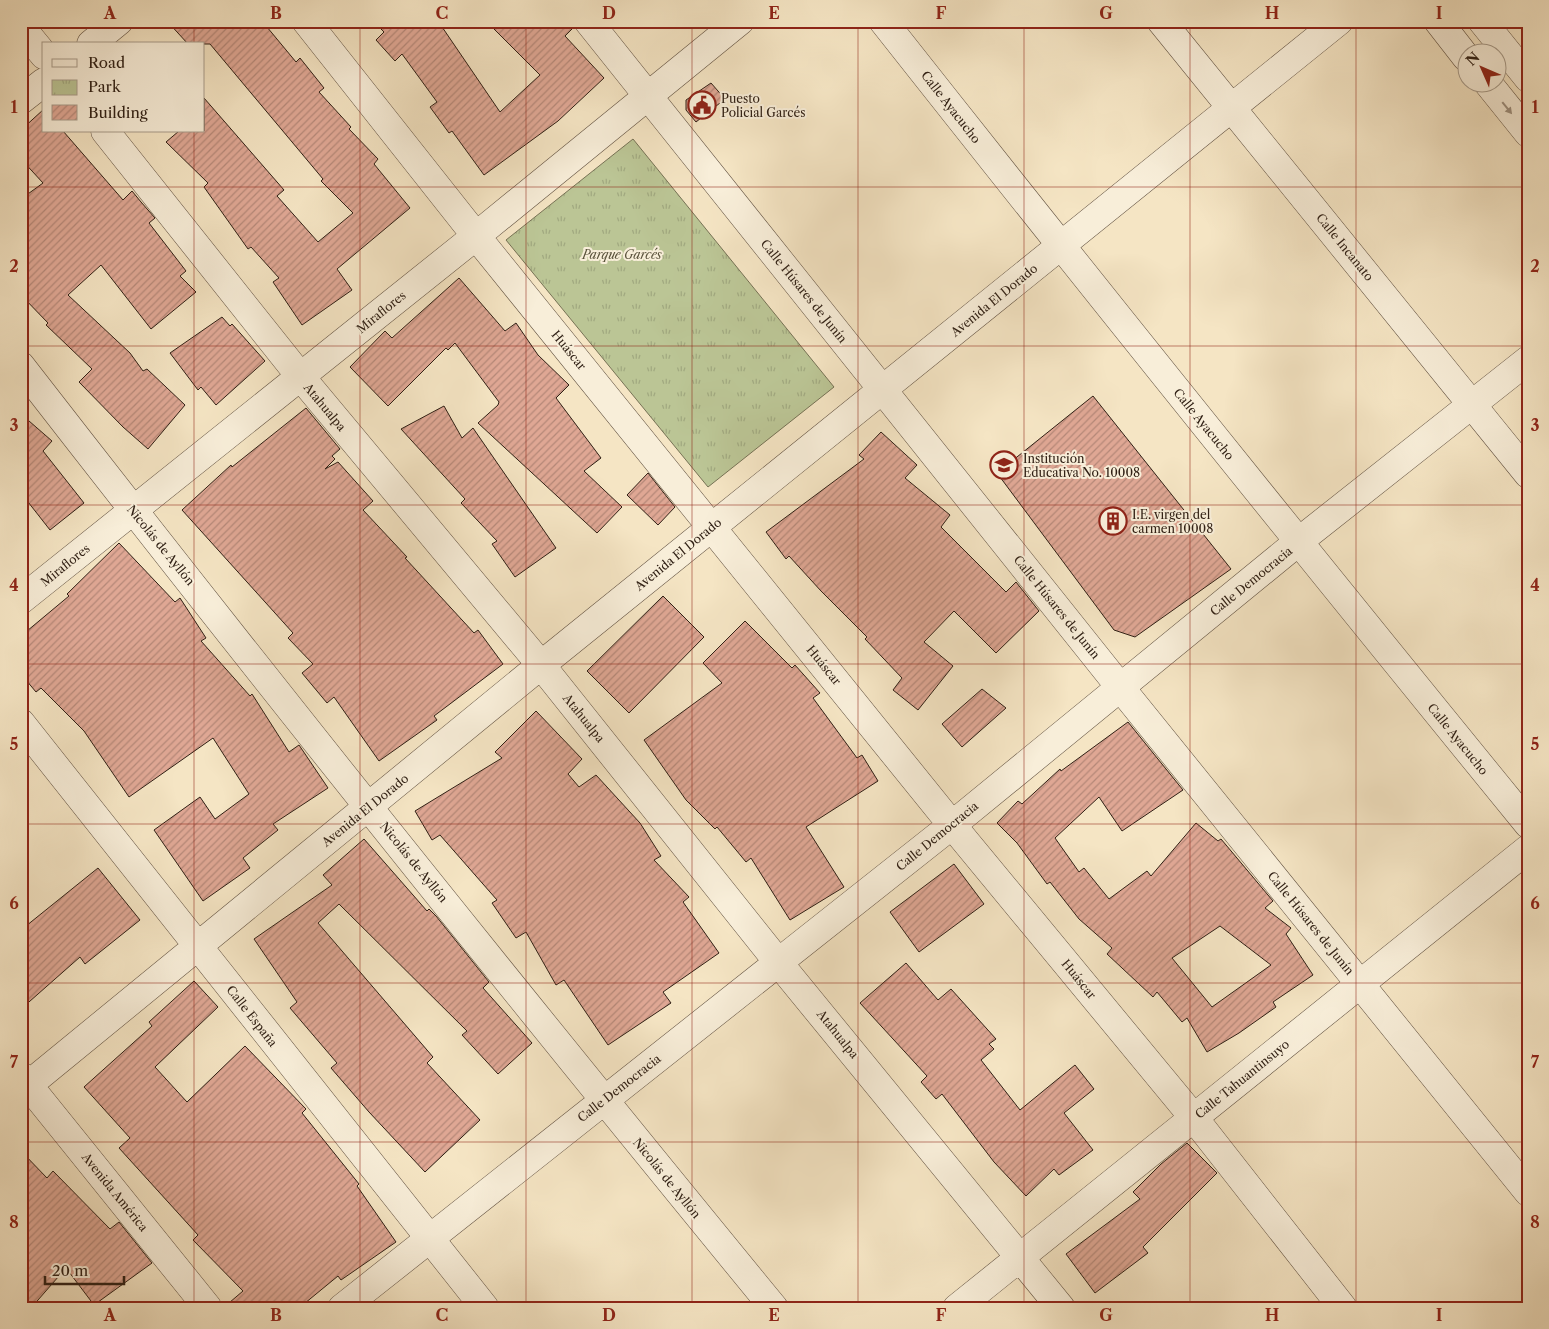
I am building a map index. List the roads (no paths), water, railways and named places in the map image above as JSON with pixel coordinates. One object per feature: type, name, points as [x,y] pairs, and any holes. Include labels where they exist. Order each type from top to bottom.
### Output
[{"type":"street","points":[[93,42],[119,21]]},
{"type":"street","name":"Huáscar","points":[[306,21],[476,236],[952,825],[1194,1118],[1343,1308]]},
{"type":"street","name":"Calle Húsares de Junín","points":[[588,21],[1120,687],[1528,1192]]},
{"type":"street","name":"Miraflores","points":[[21,600],[476,236],[740,21]]},
{"type":"street","name":"Calle Ayacucho","points":[[883,21],[1298,542],[1528,824]]},
{"type":"street","name":"Calle Incanato","points":[[1160,21],[1528,474]]},
{"type":"street","name":"Avenida El Dorado","points":[[24,1084],[198,947],[712,526],[1339,21]]},
{"type":"street","points":[[1438,21],[1456,44]]},
{"type":"street","points":[[1482,21],[1528,78]]},
{"type":"street","points":[[21,28],[42,53]]},
{"type":"street","points":[[21,100],[42,84]]},
{"type":"street","points":[[1495,92],[1528,133]]},
{"type":"street","name":"Atahualpa","points":[[106,132],[300,376],[541,665],[778,962],[1061,1308]]},
{"type":"street","name":"Calle Democracia","points":[[342,1308],[952,825],[1298,542],[1528,360]]},
{"type":"street","name":"Nicolás de Ayllón","points":[[21,366],[133,510],[604,1100],[774,1308]]},
{"type":"street","name":"Calle España","points":[[21,723],[485,1308]]},
{"type":"street","name":"Calle Tahuantinsuyo","points":[[957,1308],[1528,849]]},
{"type":"street","name":"Avenida América","points":[[24,1084],[208,1308]]},
{"type":"place","name":"Puesto Policial Garcés","points":[[702,105]]},
{"type":"place","name":"Institución Educativa No. 10008","points":[[1004,465]]},
{"type":"place","name":"I.E. virgen del carmen 10008","points":[[1113,521]]},
{"type":"park label","name":"Parque Garcés","points":[[622,254]]}]
